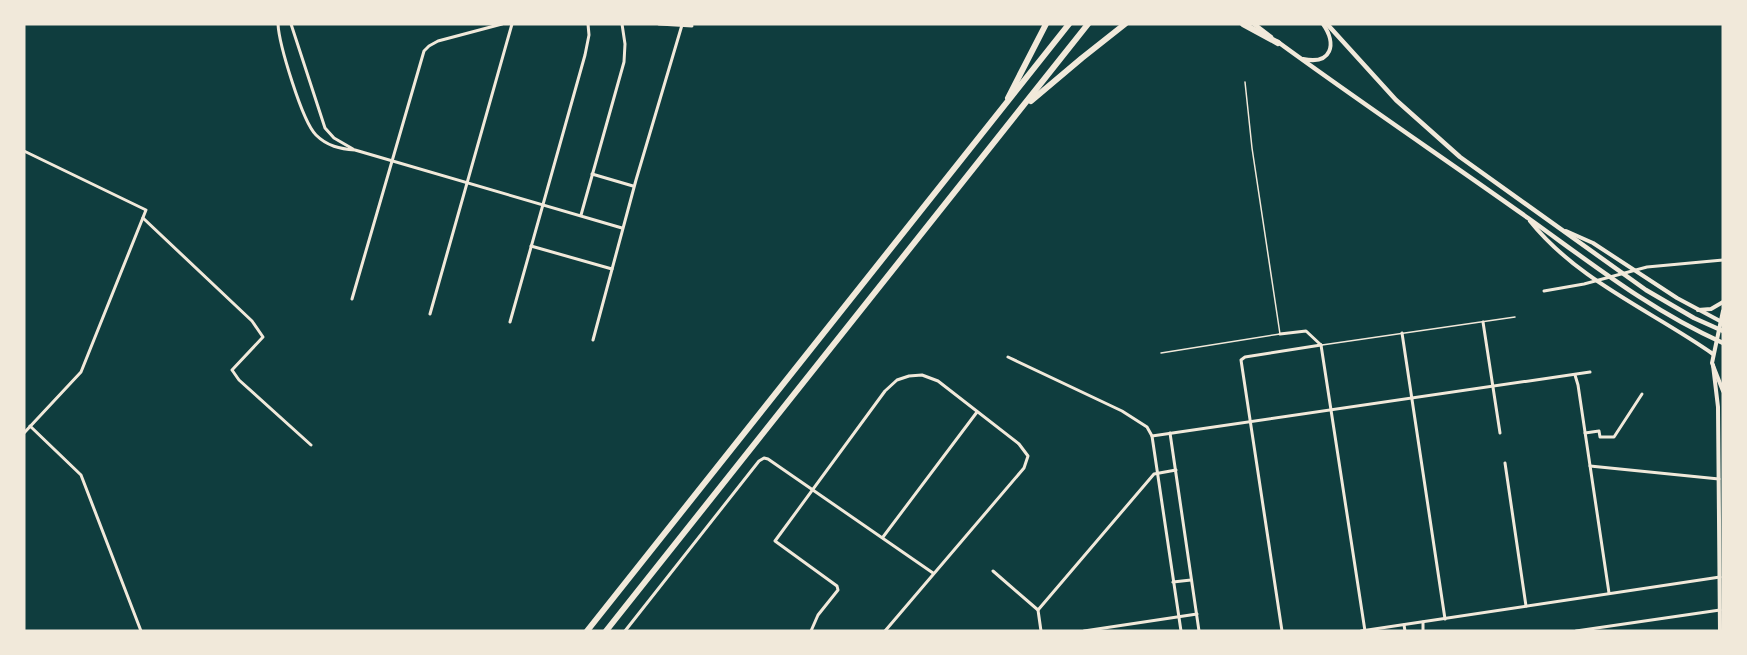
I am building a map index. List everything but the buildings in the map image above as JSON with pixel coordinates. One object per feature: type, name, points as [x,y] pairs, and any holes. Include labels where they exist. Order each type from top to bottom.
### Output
[{"type":"highway","points":[[1005,105],[1046,24]]},
{"type":"highway","points":[[587,631],[1069,24]]},
{"type":"highway","points":[[606,631],[1088,24]]},
{"type":"highway","points":[[1019,111],[1125,24]]},
{"type":"highway","points":[[1243,24],[1278,43]]},
{"type":"main road","points":[[1254,24],[1633,294],[1688,326],[1723,343]]},
{"type":"main road","points":[[1325,24],[1386,90],[1439,140],[1646,291],[1723,331]]},
{"type":"street","points":[[278,24],[280,39],[308,125],[315,134],[329,144],[336,148],[354,150],[622,228]]},
{"type":"street","points":[[291,24],[325,128],[334,138],[354,150]]},
{"type":"street","points":[[352,299],[424,51],[438,40],[502,24]]},
{"type":"street","points":[[430,314],[512,24]]},
{"type":"street","points":[[510,322],[585,55],[589,35],[588,24]]},
{"type":"street","points":[[581,215],[624,62],[625,44],[622,24]]},
{"type":"street","points":[[659,24],[692,26]]},
{"type":"street","points":[[1300,58],[1317,60],[1329,53],[1331,39],[1325,24]]},
{"type":"street","points":[[593,340],[622,228],[682,25]]},
{"type":"street","points":[[24,151],[146,210],[81,372],[27,427],[24,433]]},
{"type":"street","points":[[592,174],[634,186]]},
{"type":"street","points":[[1527,217],[1552,246],[1568,259],[1625,299],[1713,354]]},
{"type":"street","points":[[142,218],[252,321],[263,338],[232,370],[239,380],[311,445]]},
{"type":"street","points":[[1559,228],[1593,243],[1656,285],[1720,321]]},
{"type":"street","points":[[531,246],[612,269]]},
{"type":"street","points":[[1544,291],[1584,284],[1643,268],[1723,260]]},
{"type":"street","points":[[1697,310],[1711,309],[1723,302]]},
{"type":"street","points":[[1719,631],[1720,403],[1713,354],[1723,311]]},
{"type":"street","points":[[1482,322],[1500,433]]},
{"type":"street","points":[[1280,334],[1306,331],[1321,345],[1363,631],[1720,577]]},
{"type":"street","points":[[1402,333],[1445,619]]},
{"type":"street","points":[[1282,631],[1242,358],[1321,345]]},
{"type":"street","points":[[1008,357],[1122,411],[1147,427],[1152,436],[1181,631]]},
{"type":"street","points":[[1713,366],[1723,390]]},
{"type":"street","points":[[1152,436],[1590,372]]},
{"type":"street","points":[[811,631],[818,615],[838,590],[837,586],[776,541],[885,391],[897,380],[913,375],[932,378],[946,387],[1021,446],[1027,454],[1027,462],[885,631]]},
{"type":"street","points":[[1575,375],[1609,593]]},
{"type":"street","points":[[1585,433],[1599,431],[1600,437],[1614,438],[1642,393]]},
{"type":"street","points":[[882,537],[977,411]]},
{"type":"street","points":[[27,427],[81,475],[141,631]]},
{"type":"street","points":[[1170,433],[1199,631]]},
{"type":"street","points":[[624,631],[761,459],[768,459],[933,573]]},
{"type":"street","points":[[1505,463],[1526,606]]},
{"type":"street","points":[[1590,466],[1719,479]]},
{"type":"street","points":[[1038,610],[1154,474],[1176,470]]},
{"type":"street","points":[[1720,533],[1723,527]]},
{"type":"street","points":[[993,572],[1038,610],[1041,631]]},
{"type":"street","points":[[1173,582],[1191,580]]},
{"type":"street","points":[[1720,612],[1723,621]]},
{"type":"street","points":[[1576,631],[1720,612]]},
{"type":"street","points":[[1084,631],[1197,614]]},
{"type":"street","points":[[1423,622],[1424,631]]},
{"type":"street","points":[[1404,625],[1405,631]]},
{"type":"lane","points":[[1161,353],[1280,334],[1252,148],[1245,82]]},
{"type":"lane","points":[[1321,345],[1515,317]]}]
